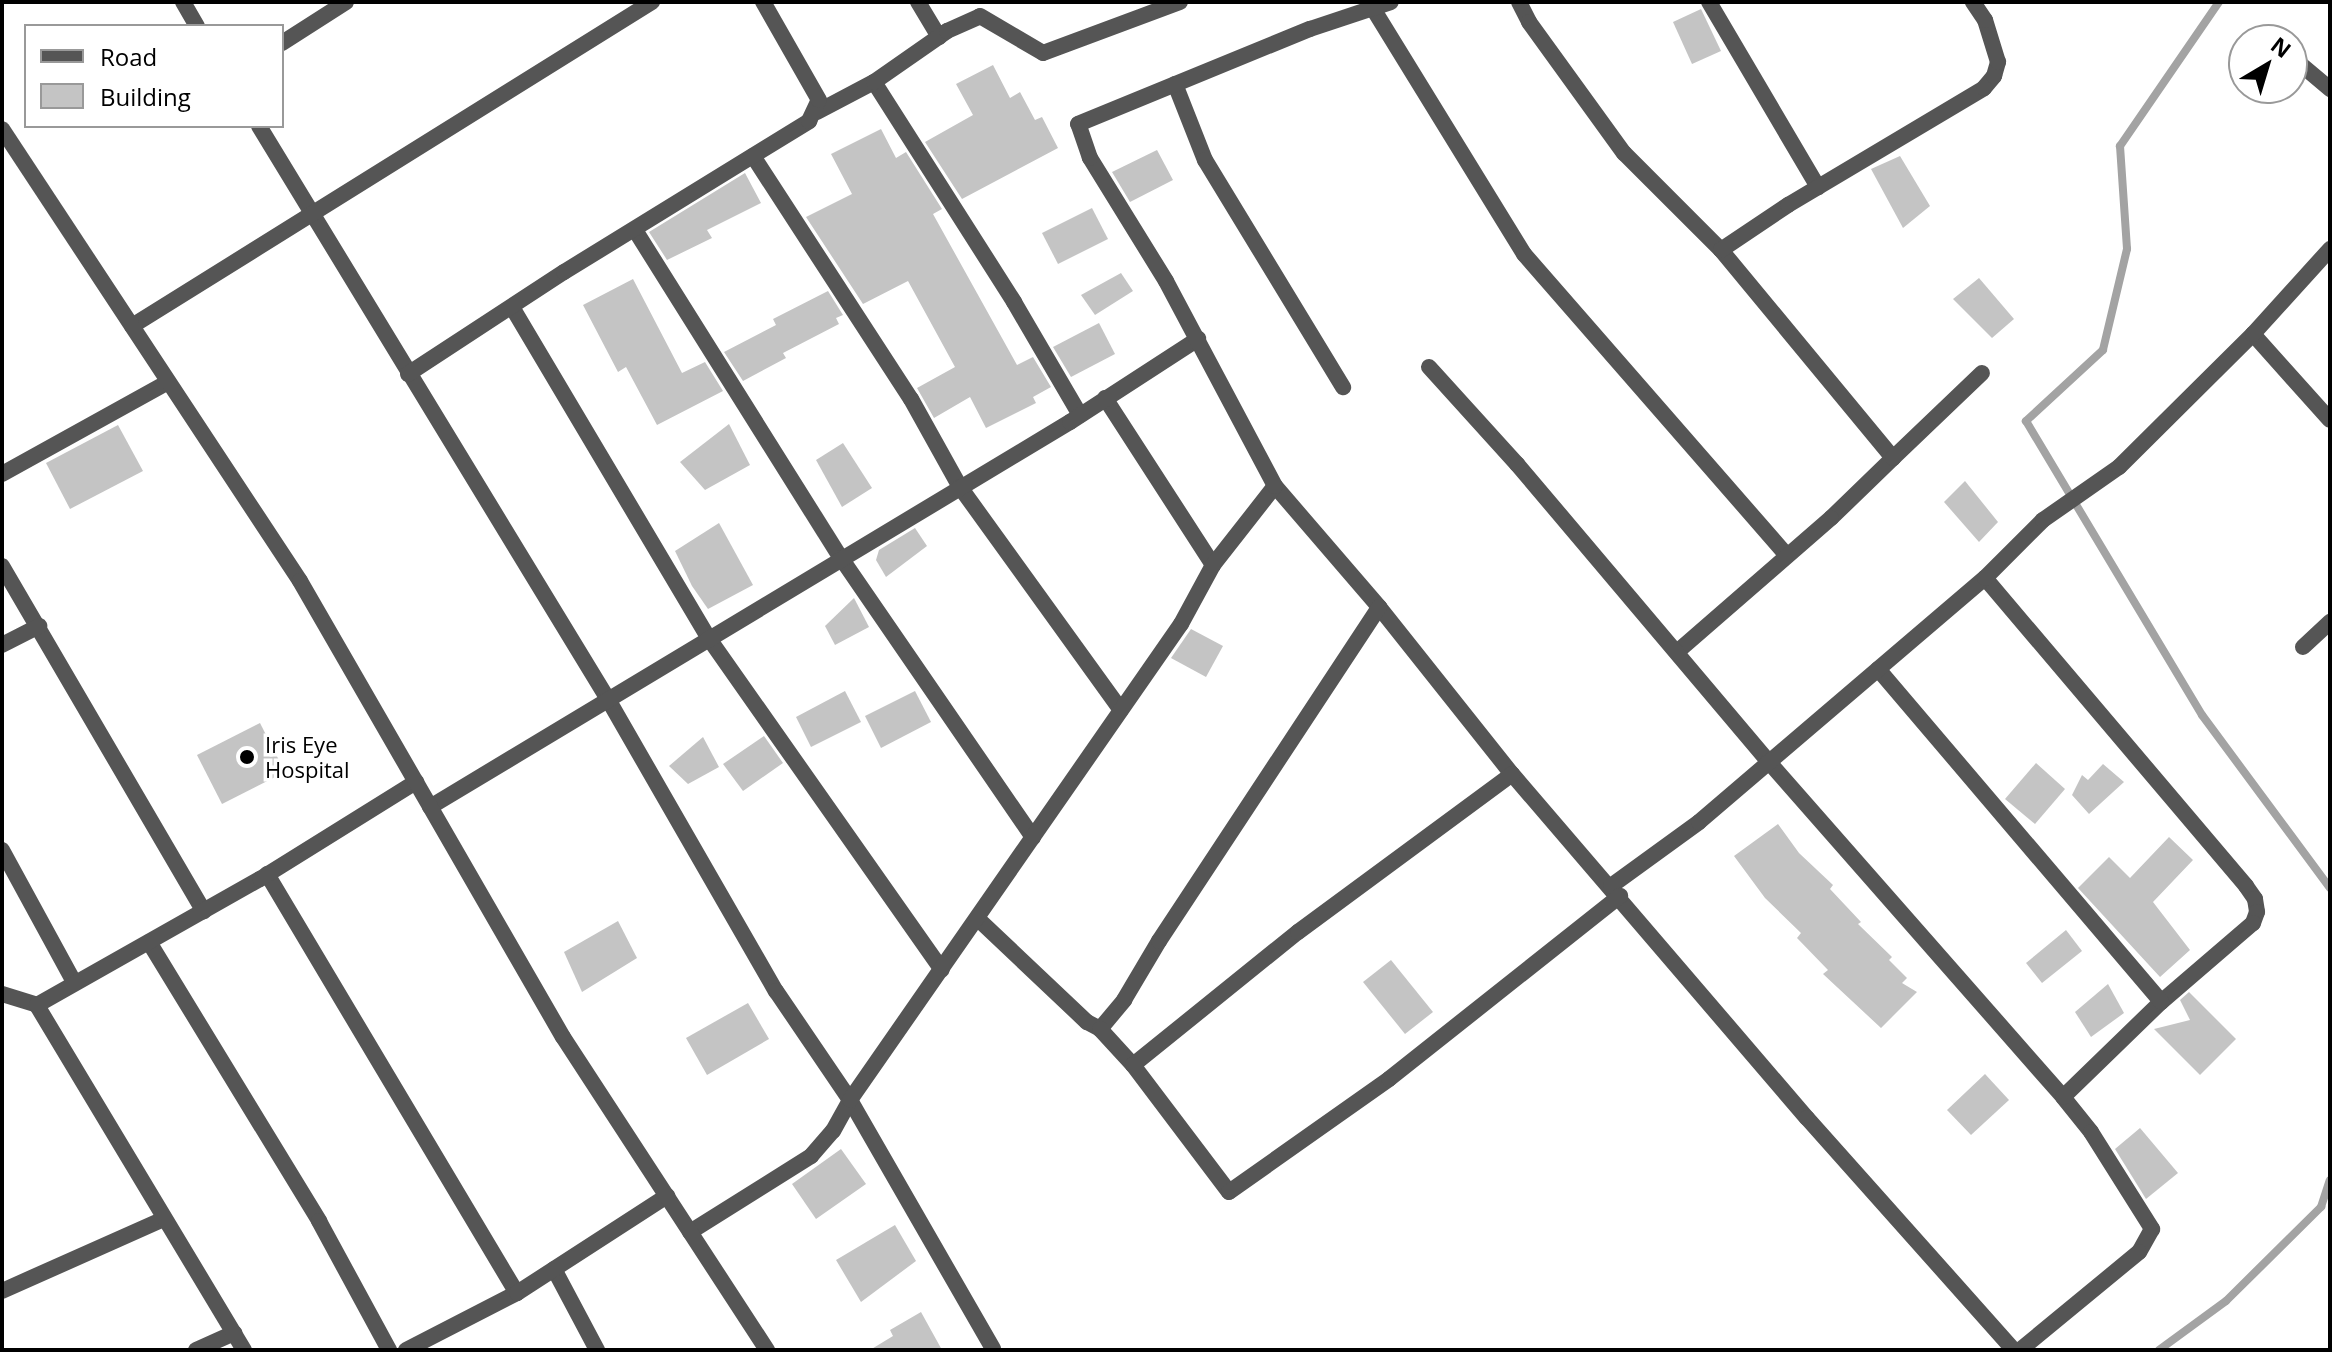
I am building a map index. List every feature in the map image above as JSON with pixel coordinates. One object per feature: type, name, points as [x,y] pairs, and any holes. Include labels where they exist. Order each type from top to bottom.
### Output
[{"type":"street","points":[[183,2],[196,24]]},
{"type":"street","points":[[284,42],[346,2]]},
{"type":"street","points":[[132,326],[652,2]]},
{"type":"street","points":[[763,2],[819,100],[817,112]]},
{"type":"street","points":[[918,2],[939,37]]},
{"type":"street","points":[[408,374],[809,121],[817,112],[874,82],[939,37],[980,16],[1043,53],[1180,2]]},
{"type":"street","points":[[1391,2],[1370,6],[1310,29],[1078,124],[1090,158],[1198,339],[1275,486],[1379,607],[1512,774],[1807,1118],[2014,1350]]},
{"type":"street","points":[[1519,2],[1529,22],[1624,153],[1721,250],[1893,458]]},
{"type":"street","points":[[1709,2],[1818,187]]},
{"type":"street","points":[[1721,250],[1818,187],[1984,88],[1994,76],[1998,62],[1985,20],[1973,2]]},
{"type":"street","points":[[1370,6],[1524,254],[1787,556]]},
{"type":"street","points":[[2308,70],[2330,89]]},
{"type":"street","points":[[874,82],[1006,289],[1080,415]]},
{"type":"street","points":[[1175,84],[1205,160],[1343,387]]},
{"type":"street","points":[[260,128],[609,701],[776,991],[850,1100],[993,1349]]},
{"type":"street","points":[[2,129],[300,581],[563,1037],[767,1350]]},
{"type":"street","points":[[753,156],[911,399],[960,487],[1121,710]]},
{"type":"street","points":[[635,230],[841,558],[1033,837]]},
{"type":"street","points":[[978,919],[1087,1022],[1100,1029],[1133,1065],[1229,1192],[1389,1079],[1699,822],[1985,578],[2043,520],[2119,467],[2253,334],[2330,249]]},
{"type":"street","points":[[512,307],[710,640],[942,970]]},
{"type":"street","points":[[2253,334],[2330,420]]},
{"type":"street","points":[[430,807],[1080,415],[1198,339]]},
{"type":"street","points":[[1429,367],[1678,651],[1768,761],[2063,1097],[2091,1132],[2152,1229],[2139,1252],[2020,1350]]},
{"type":"street","points":[[1678,651],[1787,556],[1982,373]]},
{"type":"street","points":[[2,474],[168,382]]},
{"type":"street","points":[[1105,398],[1213,565]]},
{"type":"street","points":[[690,1232],[811,1156],[833,1131],[850,1100],[1181,624],[1213,565],[1275,486]]},
{"type":"street","points":[[2,566],[204,911]]},
{"type":"street","points":[[1985,578],[2255,899],[2257,912],[2253,923],[2161,1002],[2063,1097]]},
{"type":"street","points":[[1100,1029],[1124,1000],[1167,929],[1379,607]]},
{"type":"street","points":[[2303,647],[2330,622]]},
{"type":"street","points":[[2,645],[39,626]]},
{"type":"street","points":[[1878,669],[2161,1002]]},
{"type":"street","points":[[1133,1065],[1298,932],[1512,774]]},
{"type":"street","points":[[37,1005],[267,874],[416,782]]},
{"type":"street","points":[[2,850],[74,982]]},
{"type":"street","points":[[267,874],[517,1293]]},
{"type":"street","points":[[149,942],[319,1221],[389,1350]]},
{"type":"street","points":[[2,994],[37,1005],[244,1350]]},
{"type":"street","points":[[406,1350],[425,1345],[517,1293],[667,1196]]},
{"type":"street","points":[[2,1291],[164,1219]]},
{"type":"street","points":[[554,1269],[597,1350]]},
{"type":"street","points":[[196,1350],[234,1333]]},
{"type":"building","points":[[1701,9],[1721,51],[1692,64],[1673,22]]},
{"type":"building","points":[[993,65],[1010,98],[1020,92],[1035,120],[1042,117],[1058,148],[962,199],[925,142],[973,115],[956,84]]},
{"type":"building","points":[[881,129],[896,158],[906,152],[942,209],[933,214],[1017,365],[1033,357],[1051,387],[1033,397],[1036,403],[986,428],[970,397],[934,418],[917,388],[955,367],[908,281],[863,304],[806,217],[852,194],[831,154]]},
{"type":"building","points":[[1157,150],[1173,180],[1130,202],[1112,172]]},
{"type":"building","points":[[1900,156],[1930,206],[1903,228],[1871,169]]},
{"type":"building","points":[[745,173],[761,203],[707,230],[712,238],[667,260],[649,232]]},
{"type":"building","points":[[1092,208],[1108,239],[1058,264],[1042,233]]},
{"type":"building","points":[[1121,273],[1133,291],[1095,315],[1081,295]]},
{"type":"building","points":[[1979,278],[2014,319],[1992,338],[1953,299]]},
{"type":"building","points":[[633,279],[682,373],[705,362],[723,391],[657,425],[626,367],[618,372],[583,305]]},
{"type":"building","points":[[828,291],[843,315],[836,318],[839,324],[783,353],[786,358],[743,381],[724,352],[776,325],[773,319]]},
{"type":"building","points":[[1099,323],[1115,354],[1071,377],[1053,347]]},
{"type":"building","points":[[729,424],[750,465],[705,490],[680,462]]},
{"type":"building","points":[[118,425],[143,471],[70,509],[46,463]]},
{"type":"building","points":[[843,443],[872,488],[842,507],[816,460]]},
{"type":"building","points":[[1965,481],[1998,522],[1979,542],[1944,502]]},
{"type":"building","points":[[719,523],[753,585],[708,609],[692,586],[675,551]]},
{"type":"building","points":[[915,528],[927,546],[886,577],[876,560],[879,550]]},
{"type":"building","points":[[854,598],[869,627],[835,645],[825,626]]},
{"type":"building","points":[[1191,629],[1223,646],[1206,677],[1171,658]]},
{"type":"building","points":[[845,691],[861,722],[811,747],[796,717]]},
{"type":"building","points":[[915,691],[931,722],[881,748],[865,716]]},
{"type":"building","points":[[260,723],[285,772],[222,804],[197,755]]},
{"type":"building","points":[[764,736],[783,763],[743,791],[723,764]]},
{"type":"building","points":[[703,737],[719,767],[688,784],[669,766]]},
{"type":"building","points":[[2036,763],[2065,789],[2035,824],[2005,799]]},
{"type":"building","points":[[2103,764],[2124,782],[2089,814],[2072,795],[2082,775],[2088,780]]},
{"type":"building","points":[[1778,824],[1799,853],[1833,885],[1830,889],[1861,922],[1858,924],[1892,957],[1889,960],[1907,978],[1902,983],[1917,992],[1881,1028],[1823,974],[1828,970],[1797,938],[1801,933],[1765,898],[1734,856]]},
{"type":"building","points":[[2169,837],[2193,860],[2153,902],[2190,950],[2160,977],[2078,888],[2109,857],[2130,878]]},
{"type":"building","points":[[618,921],[637,958],[582,992],[564,952]]},
{"type":"building","points":[[2066,930],[2082,951],[2042,983],[2026,963]]},
{"type":"building","points":[[1391,960],[1433,1012],[1405,1034],[1363,982]]},
{"type":"building","points":[[2108,984],[2124,1013],[2091,1037],[2075,1012]]},
{"type":"building","points":[[2189,992],[2236,1039],[2200,1075],[2154,1029],[2190,1020],[2180,1000]]},
{"type":"building","points":[[748,1003],[769,1039],[707,1075],[686,1038]]},
{"type":"building","points":[[1985,1074],[2009,1100],[1971,1135],[1947,1110]]},
{"type":"building","points":[[2140,1128],[2178,1173],[2146,1199],[2115,1149]]},
{"type":"building","points":[[841,1149],[866,1184],[816,1219],[792,1184]]},
{"type":"building","points":[[895,1225],[916,1261],[861,1302],[836,1260]]},
{"type":"building","points":[[921,1312],[942,1350],[870,1350],[893,1336],[890,1330]]},
{"type":"waterway","points":[[2219,2],[2120,146],[2127,249],[2103,350],[2026,421],[2202,715],[2330,888]]},
{"type":"waterway","points":[[2159,1350],[2226,1301],[2321,1207],[2330,1180]]},
{"type":"place","name":"Iris Eye Hospital","points":[[247,757]]}]
